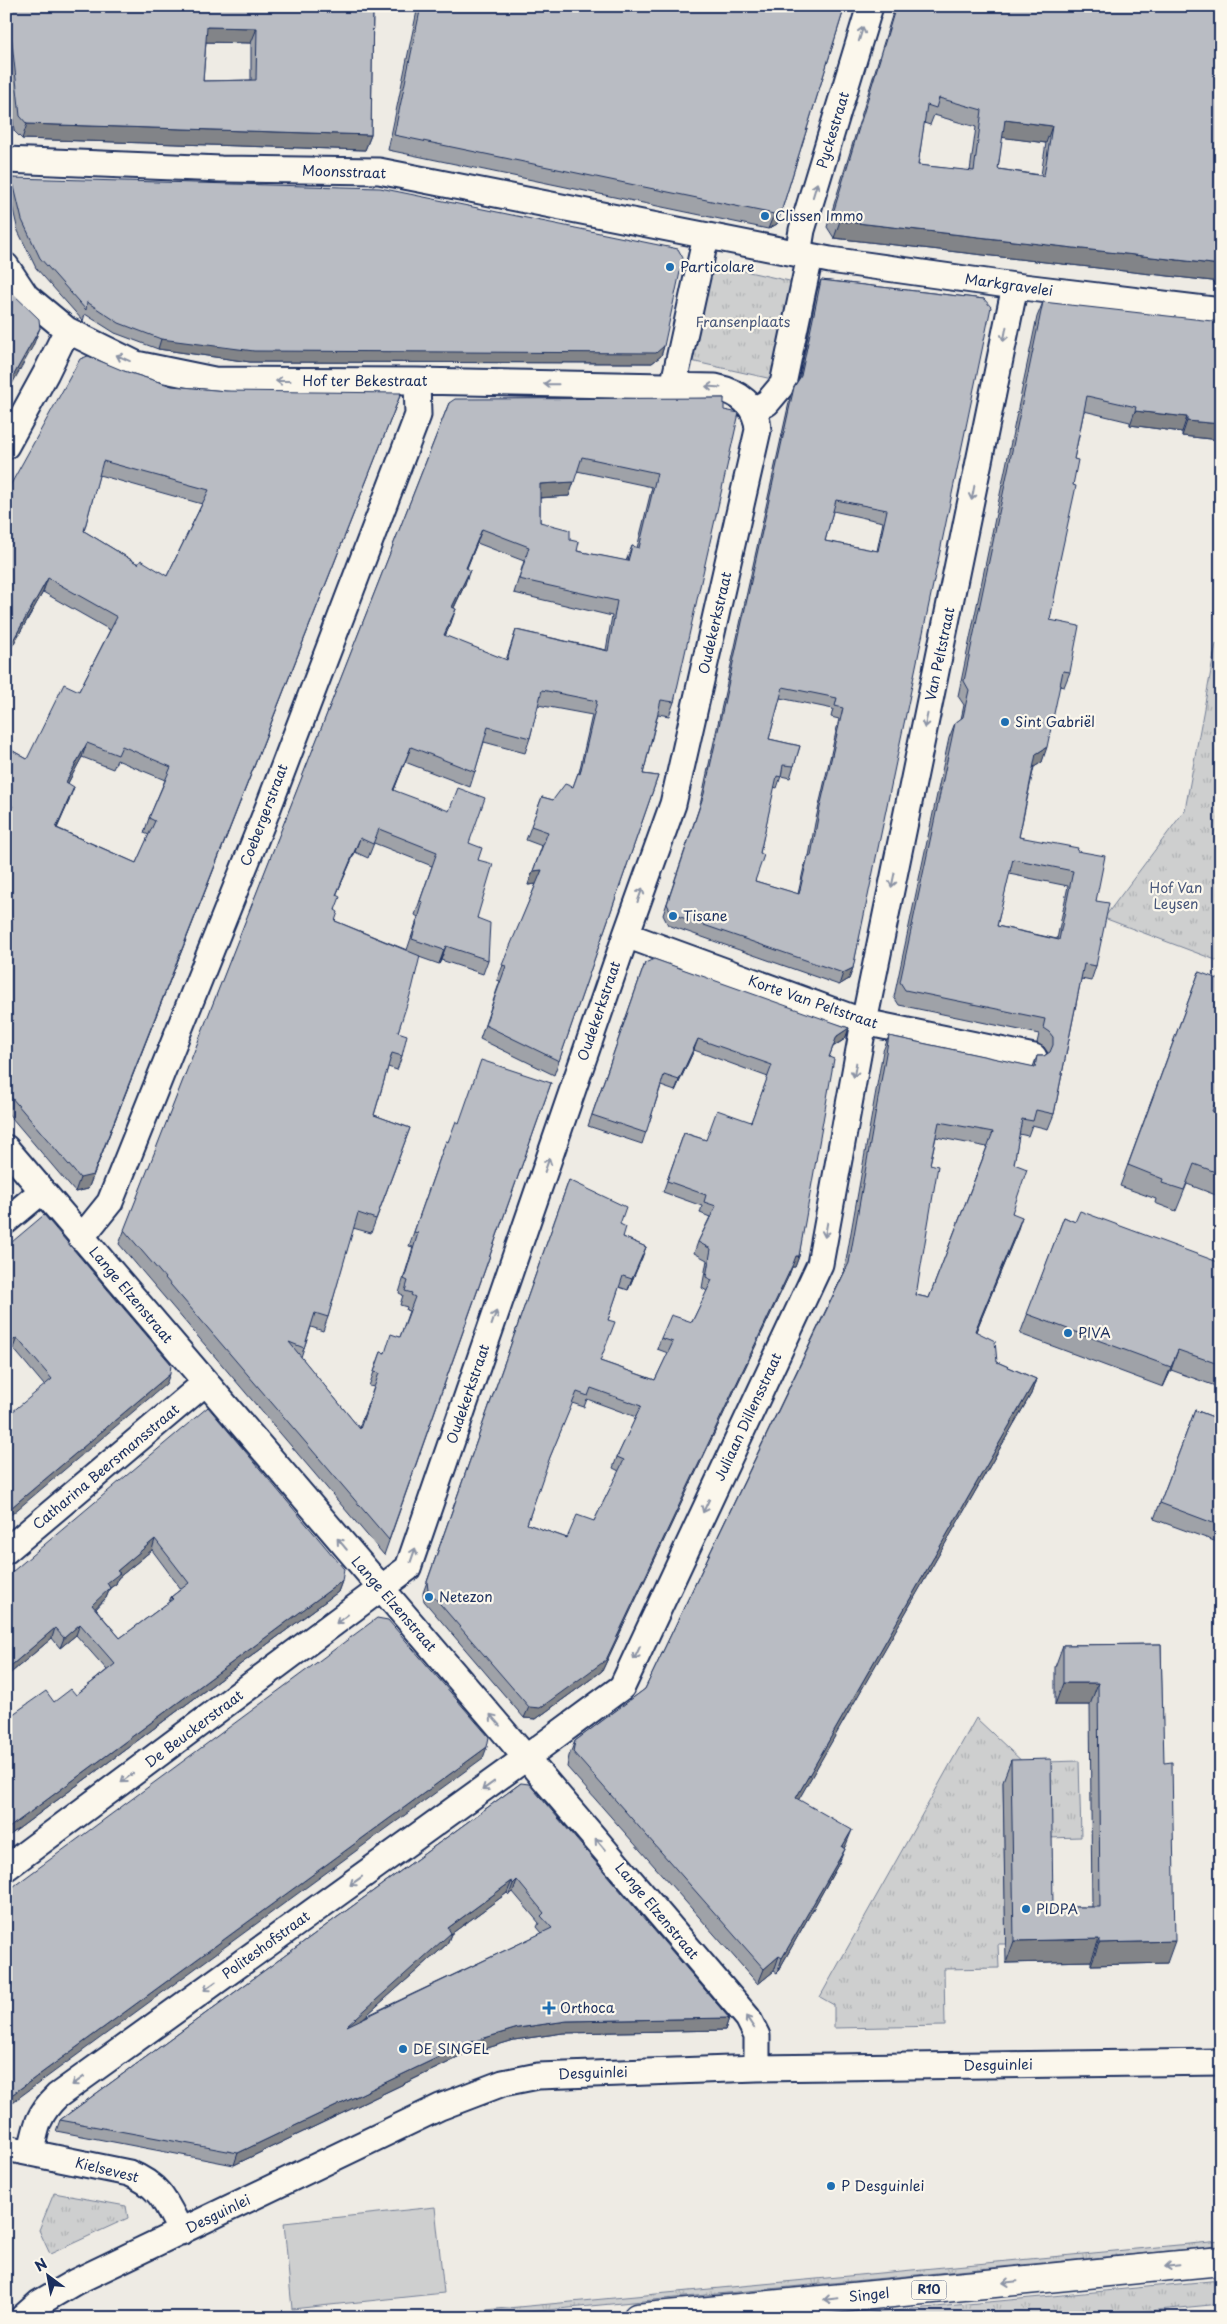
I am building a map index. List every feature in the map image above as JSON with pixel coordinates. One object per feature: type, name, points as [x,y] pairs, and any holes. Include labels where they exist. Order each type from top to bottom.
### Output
[{"type":"main road","name":"Singel","points":[[637,2318],[1221,2261]]},
{"type":"street","name":"Pyckestraat","points":[[804,255],[802,230],[870,6]]},
{"type":"street","name":"Moonsstraat","points":[[6,160],[221,169],[379,171],[706,236]]},
{"type":"street","points":[[673,387],[706,236],[804,255],[783,384],[767,402],[753,410]]},
{"type":"street","name":"Markgravelei","points":[[804,255],[1015,286],[1221,311]]},
{"type":"street","name":"Hof ter Bekestraat","points":[[6,266],[26,296],[67,330],[136,364],[214,380],[417,381],[715,387],[742,397],[753,410]]},
{"type":"street","name":"Van Peltstraat","points":[[864,1022],[1015,286]]},
{"type":"street","points":[[6,446],[67,330]]},
{"type":"street","name":"Coebergerstraat","points":[[81,1238],[110,1202],[268,808],[418,415],[417,381]]},
{"type":"street","name":"Oudekerkstraat","points":[[381,1590],[408,1568],[673,804],[757,439],[758,419],[753,410]]},
{"type":"street","name":"Korte Van Peltstraat","points":[[626,935],[864,1022],[1034,1057]]},
{"type":"street","name":"Juliaan Dillensstraat","points":[[527,1758],[622,1686],[820,1264],[864,1022]]},
{"type":"street","name":"Lange Elzenstraat","points":[[6,1148],[748,2018],[757,2036],[757,2068]]},
{"type":"street","points":[[6,1221],[42,1191]]},
{"type":"street","name":"Catharina Beersmansstraat","points":[[6,1551],[205,1382]]},
{"type":"street","name":"De Beuckerstraat","points":[[6,1868],[381,1590]]},
{"type":"street","name":"Politeshofstraat","points":[[30,2152],[36,2125],[45,2108],[57,2096],[527,1758]]},
{"type":"street","name":"Desguinlei","points":[[22,2318],[39,2303],[75,2282],[440,2107],[503,2083],[538,2076],[574,2073],[757,2068],[1221,2062]]},
{"type":"street","name":"Kielsevest","points":[[6,2148],[129,2173],[145,2179],[157,2189],[181,2232]]},
{"type":"green space","name":"Fransenplaats","points":[[713,264],[794,282],[772,379],[691,361]]},
{"type":"green space","name":"Hof Van Leysen","points":[[1216,644],[1221,644],[1221,962],[1104,918],[1185,810]]},
{"type":"green space","points":[[976,1718],[1043,1781],[1003,1782],[1006,1944],[998,1944],[999,1968],[944,1969],[945,2026],[834,2028],[834,2005],[820,1997]]},
{"type":"green space","points":[[1079,1761],[1081,1837],[1048,1838],[1046,1762]]},
{"type":"green space","points":[[54,2193],[126,2206],[128,2218],[50,2254],[39,2230]]},
{"type":"green space","points":[[435,2207],[444,2293],[292,2309],[284,2223]]},
{"type":"green space","points":[[1221,2241],[1221,2246],[464,2318],[401,2318]]},
{"type":"green space","points":[[1221,2280],[1221,2304],[1076,2318],[820,2318]]},
{"type":"building","points":[[8,6],[373,6],[371,135],[27,124],[20,116]],"holes":[[[207,27],[257,28],[256,80],[203,81]]]},
{"type":"building","points":[[421,6],[845,6],[782,209],[774,214],[394,135]]},
{"type":"building","points":[[896,6],[1221,6],[1221,265],[840,221],[834,210]],"holes":[[[939,98],[982,110],[974,171],[918,165],[927,105],[936,108]],[[1005,120],[1052,126],[1044,176],[998,169]]]},
{"type":"building","points":[[12,178],[380,188],[678,249],[683,258],[664,346],[656,353],[254,351],[161,339],[119,323],[87,302],[86,310],[40,258],[22,220]]},
{"type":"building","points":[[821,280],[984,299],[991,307],[853,968],[843,973],[672,914],[667,904],[704,794],[794,387],[801,376]],"holes":[[[836,500],[887,510],[878,551],[825,541]],[[783,687],[837,698],[835,706],[843,708],[811,856],[808,856],[799,894],[755,881],[764,855],[760,853],[777,776],[781,777],[783,765],[794,766],[800,746],[769,739]]]},
{"type":"building","points":[[6,286],[39,319],[40,328],[6,389]]},
{"type":"building","points":[[1043,302],[1221,322],[1221,424],[1187,421],[1187,417],[1135,411],[1136,407],[1087,396],[1074,459],[1078,460],[1073,485],[1076,486],[1056,578],[1058,579],[1050,620],[1079,626],[1070,672],[1063,671],[1047,747],[1036,754],[1019,837],[1078,848],[1077,851],[1105,856],[1096,901],[1109,903],[1096,966],[1084,964],[1054,1114],[1036,1110],[1033,1121],[1022,1119],[1014,1164],[1027,1169],[1012,1213],[1022,1217],[975,1331],[995,1341],[997,1362],[1036,1379],[796,1798],[852,1830],[842,1847],[845,1849],[782,1958],[779,1956],[764,1969],[573,1752],[575,1741],[645,1689],[849,1263],[889,1036],[1035,1067],[1037,1056],[1044,1056],[1050,1052],[1053,1045],[1053,1037],[1043,1028],[1045,1019],[905,990],[900,982],[955,723],[963,717],[969,690],[964,681]],"holes":[[[1013,859],[1073,871],[1059,940],[997,926]],[[939,1122],[993,1132],[929,1298],[916,1295],[938,1166],[930,1164]]]},
{"type":"building","points":[[88,356],[124,371],[172,386],[226,391],[401,393],[93,1175],[80,1178],[6,1091],[6,818],[13,806],[6,802],[6,747],[27,759],[64,684],[79,691],[117,617],[48,578],[6,653],[6,493],[80,359]],"holes":[[[103,461],[209,490],[167,576],[141,560],[138,564],[84,531]],[[87,743],[118,755],[122,746],[171,767],[149,818],[155,821],[136,863],[56,828],[74,787],[66,782]]]},
{"type":"building","points":[[724,398],[724,410],[739,413],[674,702],[661,700],[643,774],[658,776],[559,1061],[485,1025],[506,966],[502,965],[542,870],[533,871],[548,832],[531,826],[542,797],[553,800],[565,784],[573,787],[578,773],[580,774],[597,701],[542,690],[530,738],[488,727],[475,772],[411,747],[393,790],[449,811],[458,788],[485,798],[469,843],[482,848],[478,860],[493,864],[477,918],[490,923],[488,960],[446,946],[444,950],[412,939],[423,902],[420,901],[437,852],[379,829],[373,844],[360,838],[336,895],[340,897],[335,910],[338,912],[335,921],[420,956],[398,1032],[407,1035],[402,1056],[392,1053],[374,1115],[410,1128],[376,1219],[358,1213],[328,1317],[315,1313],[304,1348],[289,1342],[360,1429],[379,1373],[374,1372],[381,1352],[385,1353],[391,1334],[400,1337],[415,1297],[411,1295],[412,1293],[405,1291],[408,1281],[404,1279],[418,1233],[414,1232],[446,1141],[448,1142],[456,1121],[459,1123],[481,1060],[551,1083],[389,1540],[124,1230],[449,403],[455,399]],"holes":[[[582,457],[657,473],[639,548],[632,546],[628,561],[577,551],[579,542],[570,540],[570,530],[540,522],[540,484],[574,482]],[[482,529],[529,547],[519,579],[617,601],[608,651],[516,630],[507,660],[444,635],[456,609],[452,607],[470,570],[466,568]]]},
{"type":"building","points":[[654,959],[849,1028],[837,1036],[829,1057],[834,1059],[799,1256],[796,1256],[606,1660],[540,1708],[529,1707],[428,1590],[427,1582],[569,1180],[626,1207],[620,1224],[626,1227],[623,1237],[646,1247],[632,1279],[623,1276],[608,1320],[615,1322],[600,1361],[655,1380],[673,1342],[661,1338],[671,1315],[692,1322],[712,1280],[706,1277],[711,1249],[698,1242],[716,1206],[704,1202],[706,1195],[667,1181],[684,1133],[706,1140],[717,1110],[751,1122],[772,1065],[698,1039],[679,1080],[664,1075],[646,1133],[592,1115],[645,963]],"holes":[[[591,1388],[641,1406],[617,1457],[624,1460],[594,1521],[577,1515],[567,1538],[527,1524],[550,1457],[577,1392],[588,1396]]]},
{"type":"building","points":[[1199,972],[1221,980],[1221,1087],[1212,1111],[1221,1114],[1221,1174],[1194,1164],[1184,1190],[1162,1183],[1163,1179],[1128,1165]]},
{"type":"building","points":[[1080,1211],[1218,1262],[1221,1256],[1221,1365],[1178,1350],[1171,1367],[1027,1314],[1064,1217],[1075,1222]]},
{"type":"building","points":[[44,1215],[171,1364],[170,1374],[6,1512],[6,1417],[52,1379],[17,1338],[6,1343],[6,1247]]},
{"type":"building","points":[[208,1407],[344,1569],[342,1581],[6,1830],[6,1719],[46,1691],[54,1702],[71,1689],[76,1695],[115,1664],[80,1624],[64,1638],[55,1628],[6,1670],[6,1577]],"holes":[[[155,1539],[189,1583],[171,1597],[173,1599],[120,1638],[92,1605],[110,1588],[107,1583],[120,1573],[117,1571]]]},
{"type":"building","points":[[1195,1410],[1221,1420],[1221,1526],[1160,1503]]},
{"type":"building","points":[[377,1618],[388,1620],[489,1737],[487,1747],[6,2099],[6,1892]]},
{"type":"building","points":[[1161,1644],[1164,1763],[1172,1762],[1175,1941],[1099,1943],[1099,1939],[1014,1941],[1011,1760],[1051,1759],[1053,1907],[1100,1907],[1098,1683],[1063,1683],[1063,1645]]},
{"type":"building","points":[[521,1783],[529,1784],[729,2018],[567,2021],[518,2028],[468,2043],[238,2153],[60,2120]],"holes":[[[517,1880],[544,1913],[541,1916],[552,1928],[347,2026],[451,1933],[448,1928],[512,1881],[513,1884]]]},
{"type":"place","name":"Clissen Immo","points":[[765,216]]},
{"type":"place","name":"Particolare","points":[[670,267]]},
{"type":"place","name":"Sint Gabriël","points":[[1005,722]]},
{"type":"place","name":"Tisane","points":[[673,916]]},
{"type":"place","name":"PIVA","points":[[1068,1333]]},
{"type":"place","name":"Netezon","points":[[429,1597]]},
{"type":"place","name":"PIDPA","points":[[1026,1909]]},
{"type":"place","name":"Orthoca","points":[[549,2008]]},
{"type":"place","name":"DE SINGEL","points":[[403,2049]]},
{"type":"place","name":"P Desguinlei","points":[[831,2186]]}]
